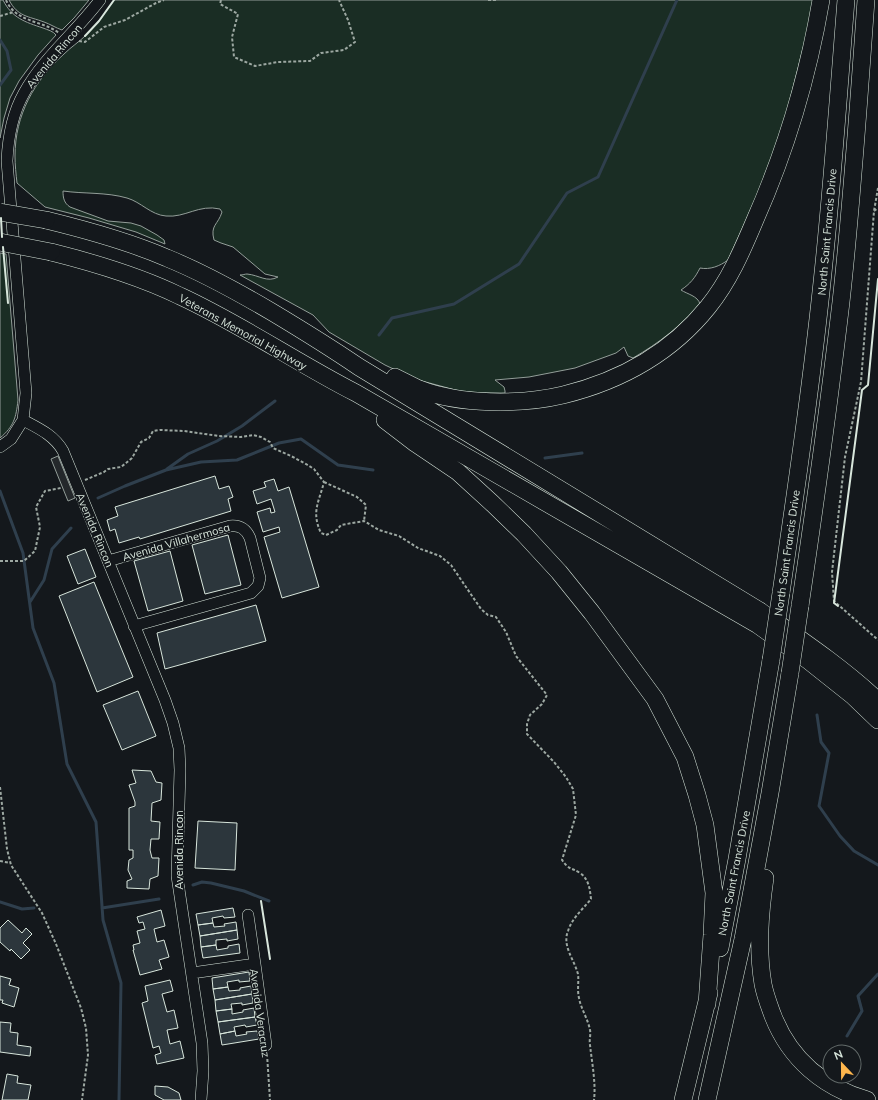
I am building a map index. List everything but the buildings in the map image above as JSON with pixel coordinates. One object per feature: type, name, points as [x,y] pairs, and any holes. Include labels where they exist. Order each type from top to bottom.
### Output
[{"type":"highway","points":[[0,212],[46,220],[88,230],[167,258],[208,276],[321,341],[419,389],[442,396],[468,400],[500,402],[551,398],[591,387],[630,371],[677,339],[708,307],[723,287],[744,245],[764,198],[790,127],[811,55],[821,0]]},
{"type":"highway","name":"North Saint Francis Drive","points":[[683,1100],[723,932],[737,859],[781,593],[805,427],[824,269],[846,0]]},
{"type":"highway","name":"North Saint Francis Drive","points":[[707,1100],[743,939],[770,793],[800,606],[841,301],[851,200],[866,0]]},
{"type":"highway","name":"Veterans Memorial Highway","points":[[0,242],[51,252],[128,274],[180,296],[212,312],[324,377]]},
{"type":"highway","points":[[321,341],[359,367],[760,611],[811,646],[878,701]]},
{"type":"highway","points":[[324,377],[356,393],[758,625],[810,660],[853,696],[878,720]]},
{"type":"highway","points":[[324,377],[376,413],[415,443],[458,472],[498,508],[541,551],[567,582],[603,626],[655,699],[685,758],[705,825],[714,893],[707,1004]]},
{"type":"highway","points":[[770,793],[769,854],[763,892],[759,948],[763,986],[767,1001],[782,1037],[803,1063],[819,1077],[835,1087],[851,1095],[867,1100]]},
{"type":"street","name":"Avenida Rincon","points":[[100,0],[36,74],[23,94],[12,121],[8,143],[7,161],[26,393],[22,420],[48,434],[60,446],[170,712],[179,748],[180,770],[177,876],[203,1053],[200,1100]]},
{"type":"street","points":[[0,447],[11,439],[22,420]]},
{"type":"street","name":"Avenida Villahermosa","points":[[108,561],[230,526],[242,527],[248,533],[260,578],[258,586],[255,590],[246,595],[134,626]]},
{"type":"street","points":[[248,915],[255,964]]},
{"type":"street","name":"Avenida Veracruz","points":[[192,973],[255,964],[266,1045]]},
{"type":"path","points":[[6,0],[15,12],[25,19],[53,29],[67,39],[85,42],[104,27],[125,20],[164,0]]},
{"type":"path","points":[[221,0],[220,4],[238,14],[232,37],[234,57],[255,66],[278,62],[310,61],[321,53],[344,50],[355,42],[348,20],[339,0]]},
{"type":"path","points":[[488,0],[497,0]]},
{"type":"path","points":[[0,16],[15,12]]},
{"type":"path","points":[[878,188],[874,211],[861,382],[845,457],[832,572],[834,601],[878,640]]},
{"type":"path","points":[[874,211],[878,208]]},
{"type":"path","points":[[82,482],[108,469],[121,466],[126,463],[132,458],[141,442],[149,438],[153,431],[184,431],[219,436],[241,437],[253,435],[270,442],[273,448],[314,469],[324,482],[357,497],[366,505],[364,521]]},
{"type":"path","points":[[324,482],[317,503],[316,513],[318,527],[321,533],[326,535],[338,530],[341,525],[364,521],[379,530],[399,536],[418,548],[440,556],[451,565],[481,609],[488,615],[496,617],[506,632],[516,656],[547,695],[542,704],[530,715],[527,724],[527,734],[554,762],[573,789],[576,815],[562,860],[567,867],[581,873],[588,883],[591,899],[573,919],[567,932],[566,945],[578,975],[578,997],[590,1030],[594,1100]]},
{"type":"path","points":[[0,561],[24,561],[35,551],[40,527],[36,507],[45,491],[62,488]]},
{"type":"path","points":[[0,787],[10,863],[42,913],[81,1008],[86,1028],[88,1055],[82,1100]]},
{"type":"path","points":[[0,861],[10,863]]},
{"type":"path","name":"Avenida Veracruz","points":[[266,1045],[270,1100]]},
{"type":"green space","points":[[0,0],[3,0],[15,15],[30,24],[53,32],[56,35],[38,55],[19,81],[10,98],[0,138]]},
{"type":"green space","points":[[9,0],[89,0],[62,30],[20,13],[12,6]]},
{"type":"green space","points":[[114,0],[814,0],[785,119],[763,182],[728,260],[715,267],[700,268],[692,280],[681,290],[695,297],[700,304],[669,334],[633,358],[628,356],[624,347],[616,353],[575,368],[529,377],[495,380],[504,387],[505,393],[480,393],[459,391],[422,381],[385,365],[329,332],[313,315],[240,275],[247,274],[267,279],[274,279],[278,277],[265,274],[233,247],[214,240],[213,231],[222,212],[220,209],[205,208],[180,215],[166,216],[151,211],[137,202],[127,198],[111,195],[63,191],[64,200],[70,207],[108,221],[131,223],[141,226],[164,240],[165,244],[136,232],[45,207],[17,183],[15,159],[16,141],[18,127],[28,100],[35,87],[53,64],[93,28]]},
{"type":"green space","points":[[0,253],[6,254],[18,400],[14,421],[0,438]]},
{"type":"shaded area","points":[[58,456],[75,498],[68,501],[51,459]]},
{"type":"waterway","points":[[379,335],[392,318],[454,304],[519,264],[567,193],[598,177],[677,0]]},
{"type":"waterway","points":[[0,40],[7,51],[11,70],[0,85]]},
{"type":"waterway","points":[[167,469],[188,454],[217,441],[242,426],[275,401]]},
{"type":"waterway","points":[[98,498],[166,470],[201,462],[237,460],[279,443],[301,439],[338,465],[373,470]]},
{"type":"waterway","points":[[545,458],[582,453]]},
{"type":"waterway","points":[[0,491],[23,553],[33,628],[54,683],[67,764],[96,822],[103,920],[121,983],[119,1100]]},
{"type":"waterway","points":[[30,602],[44,580],[52,549],[71,528]]},
{"type":"waterway","points":[[817,715],[821,742],[829,753],[819,806],[840,836],[854,851],[878,865]]},
{"type":"waterway","points":[[193,885],[202,882],[211,883],[244,891],[269,901]]},
{"type":"waterway","points":[[102,908],[159,899]]},
{"type":"waterway","points":[[0,902],[22,909],[34,908]]},
{"type":"waterway","points":[[847,1036],[862,1011],[858,996],[878,974]]},
{"type":"wall","points":[[85,36],[99,21],[114,0]]},
{"type":"wall","points":[[1,218],[2,237]]},
{"type":"wall","points":[[3,247],[8,303]]},
{"type":"wall","points":[[838,606],[834,603],[862,390],[868,385],[878,279]]},
{"type":"wall","points":[[261,901],[270,959]]}]
